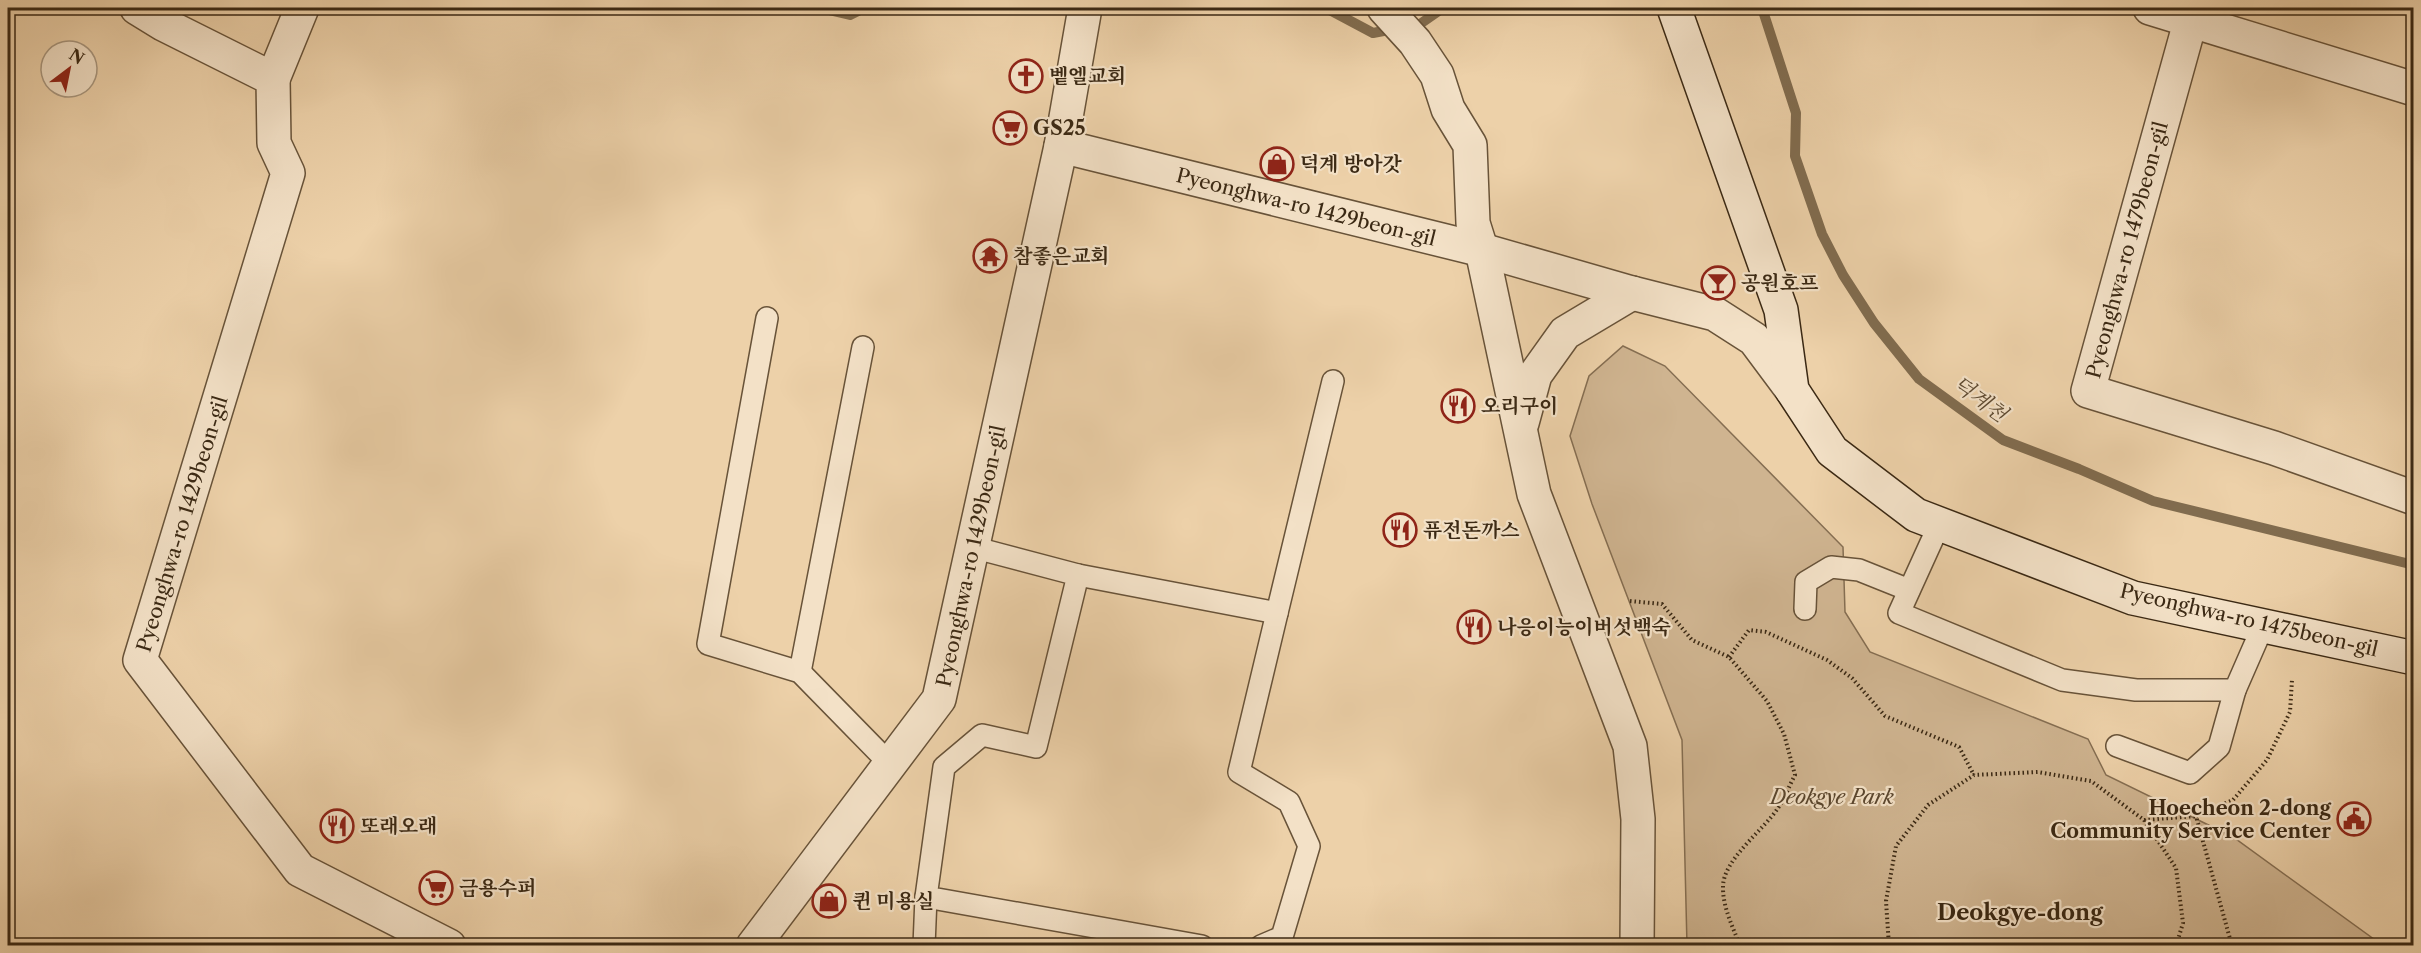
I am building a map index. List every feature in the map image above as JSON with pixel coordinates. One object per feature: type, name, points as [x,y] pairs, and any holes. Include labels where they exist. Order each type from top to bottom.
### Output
[{"type":"street","points":[[137,8],[163,24],[273,79]]},
{"type":"street","name":"Pyeonghwa-ro 1429beon-gil","points":[[302,8],[273,79],[274,143],[288,173],[140,660],[300,870],[449,945]]},
{"type":"street","name":"Pyeonghwa-ro 1429beon-gil","points":[[753,945],[939,699],[1061,146],[1085,8]]},
{"type":"street","points":[[1384,8],[1416,42],[1437,75],[1448,108],[1470,145],[1473,223],[1482,250],[1534,494],[1630,746],[1638,819],[1637,945]]},
{"type":"street","name":"Pyeonghwa-ro 1475beon-gil","points":[[1674,8],[1781,310],[1792,390]]},
{"type":"street","points":[[2150,8],[2191,14],[2414,89]]},
{"type":"street","name":"Pyeonghwa-ro 1479beon-gil","points":[[2191,14],[2088,391],[2274,448],[2414,498]]},
{"type":"street","name":"Pyeonghwa-ro 1429beon-gil","points":[[1061,146],[1482,250]]},
{"type":"street","name":"Pyeonghwa-ro 1475beon-gil","points":[[1482,250],[1715,314],[1754,339],[1792,390],[1832,451],[1916,515],[2133,598],[2414,658]]},
{"type":"street","points":[[1521,427],[1535,375],[1565,333],[1632,293]]},
{"type":"lane","points":[[766,318],[708,644],[800,672],[890,764]]},
{"type":"lane","points":[[800,672],[863,347]]},
{"type":"lane","points":[[1261,945],[1282,937],[1309,846],[1289,802],[1239,772],[1333,381]]},
{"type":"lane","points":[[1939,525],[1899,613],[2061,680],[2136,690],[2235,690]]},
{"type":"lane","points":[[972,547],[1078,575],[1277,613]]},
{"type":"lane","points":[[1805,609],[1806,582],[1831,567],[1860,570],[1909,590]]},
{"type":"lane","points":[[924,945],[927,897],[944,767],[982,735],[1036,747],[1078,575]]},
{"type":"lane","points":[[2117,746],[2190,773],[2219,747],[2235,690],[2263,626]]},
{"type":"lane","points":[[927,897],[1202,945]]},
{"type":"path","points":[[1630,601],[1662,604],[1692,640],[1729,657],[1767,701],[1784,734],[1795,775],[1778,809],[1729,867],[1722,886],[1727,911],[1740,945]]},
{"type":"path","points":[[1729,657],[1749,630],[1766,632],[1827,660],[1852,678],[1885,716],[1959,747],[1974,775]]},
{"type":"path","points":[[2144,820],[2196,816],[2233,800],[2267,760],[2290,712],[2292,680]]},
{"type":"path","points":[[1889,945],[1886,900],[1896,846],[1928,805],[1974,775],[2038,772],[2091,781],[2144,820],[2176,868],[2183,923],[2176,945]]},
{"type":"path","points":[[2196,816],[2232,945]]},
{"type":"green space","name":"Deokgye Park","points":[[1623,346],[1665,366],[1843,547],[1845,612],[1870,652],[2088,739],[2106,775],[2233,837],[2382,945],[1687,945],[1682,740],[1592,504],[1570,436],[1589,376]]},
{"type":"waterway","name":"덕계천","points":[[820,8],[850,15],[864,8]]},
{"type":"waterway","name":"덕계천","points":[[1326,8],[1373,33],[1420,24],[1443,8]]},
{"type":"waterway","name":"덕계천","points":[[1762,8],[1796,113],[1795,156],[1822,234],[1843,275],[1874,323],[1919,379],[2003,440],[2153,501],[2414,565]]},
{"type":"place","name":"벹엘교회","points":[[1026,76]]},
{"type":"place","name":"GS25","points":[[1010,128]]},
{"type":"place","name":"덕계 방아갓","points":[[1277,164]]},
{"type":"place","name":"참좋은교회","points":[[990,256]]},
{"type":"place","name":"공원호프","points":[[1718,283]]},
{"type":"place","name":"오리구이","points":[[1458,406]]},
{"type":"place","name":"퓨전돈까스","points":[[1400,530]]},
{"type":"place","name":"나응이능이버섯백숙","points":[[1474,627]]},
{"type":"place","name":"Hoecheon 2-dong Community Service Center","points":[[2354,819]]},
{"type":"place","name":"또래오래","points":[[337,826]]},
{"type":"place","name":"금용수퍼","points":[[436,888]]},
{"type":"place","name":"퀸 미용실","points":[[829,901]]},
{"type":"district","name":"Deokgye-dong","points":[[2020,912]]}]
